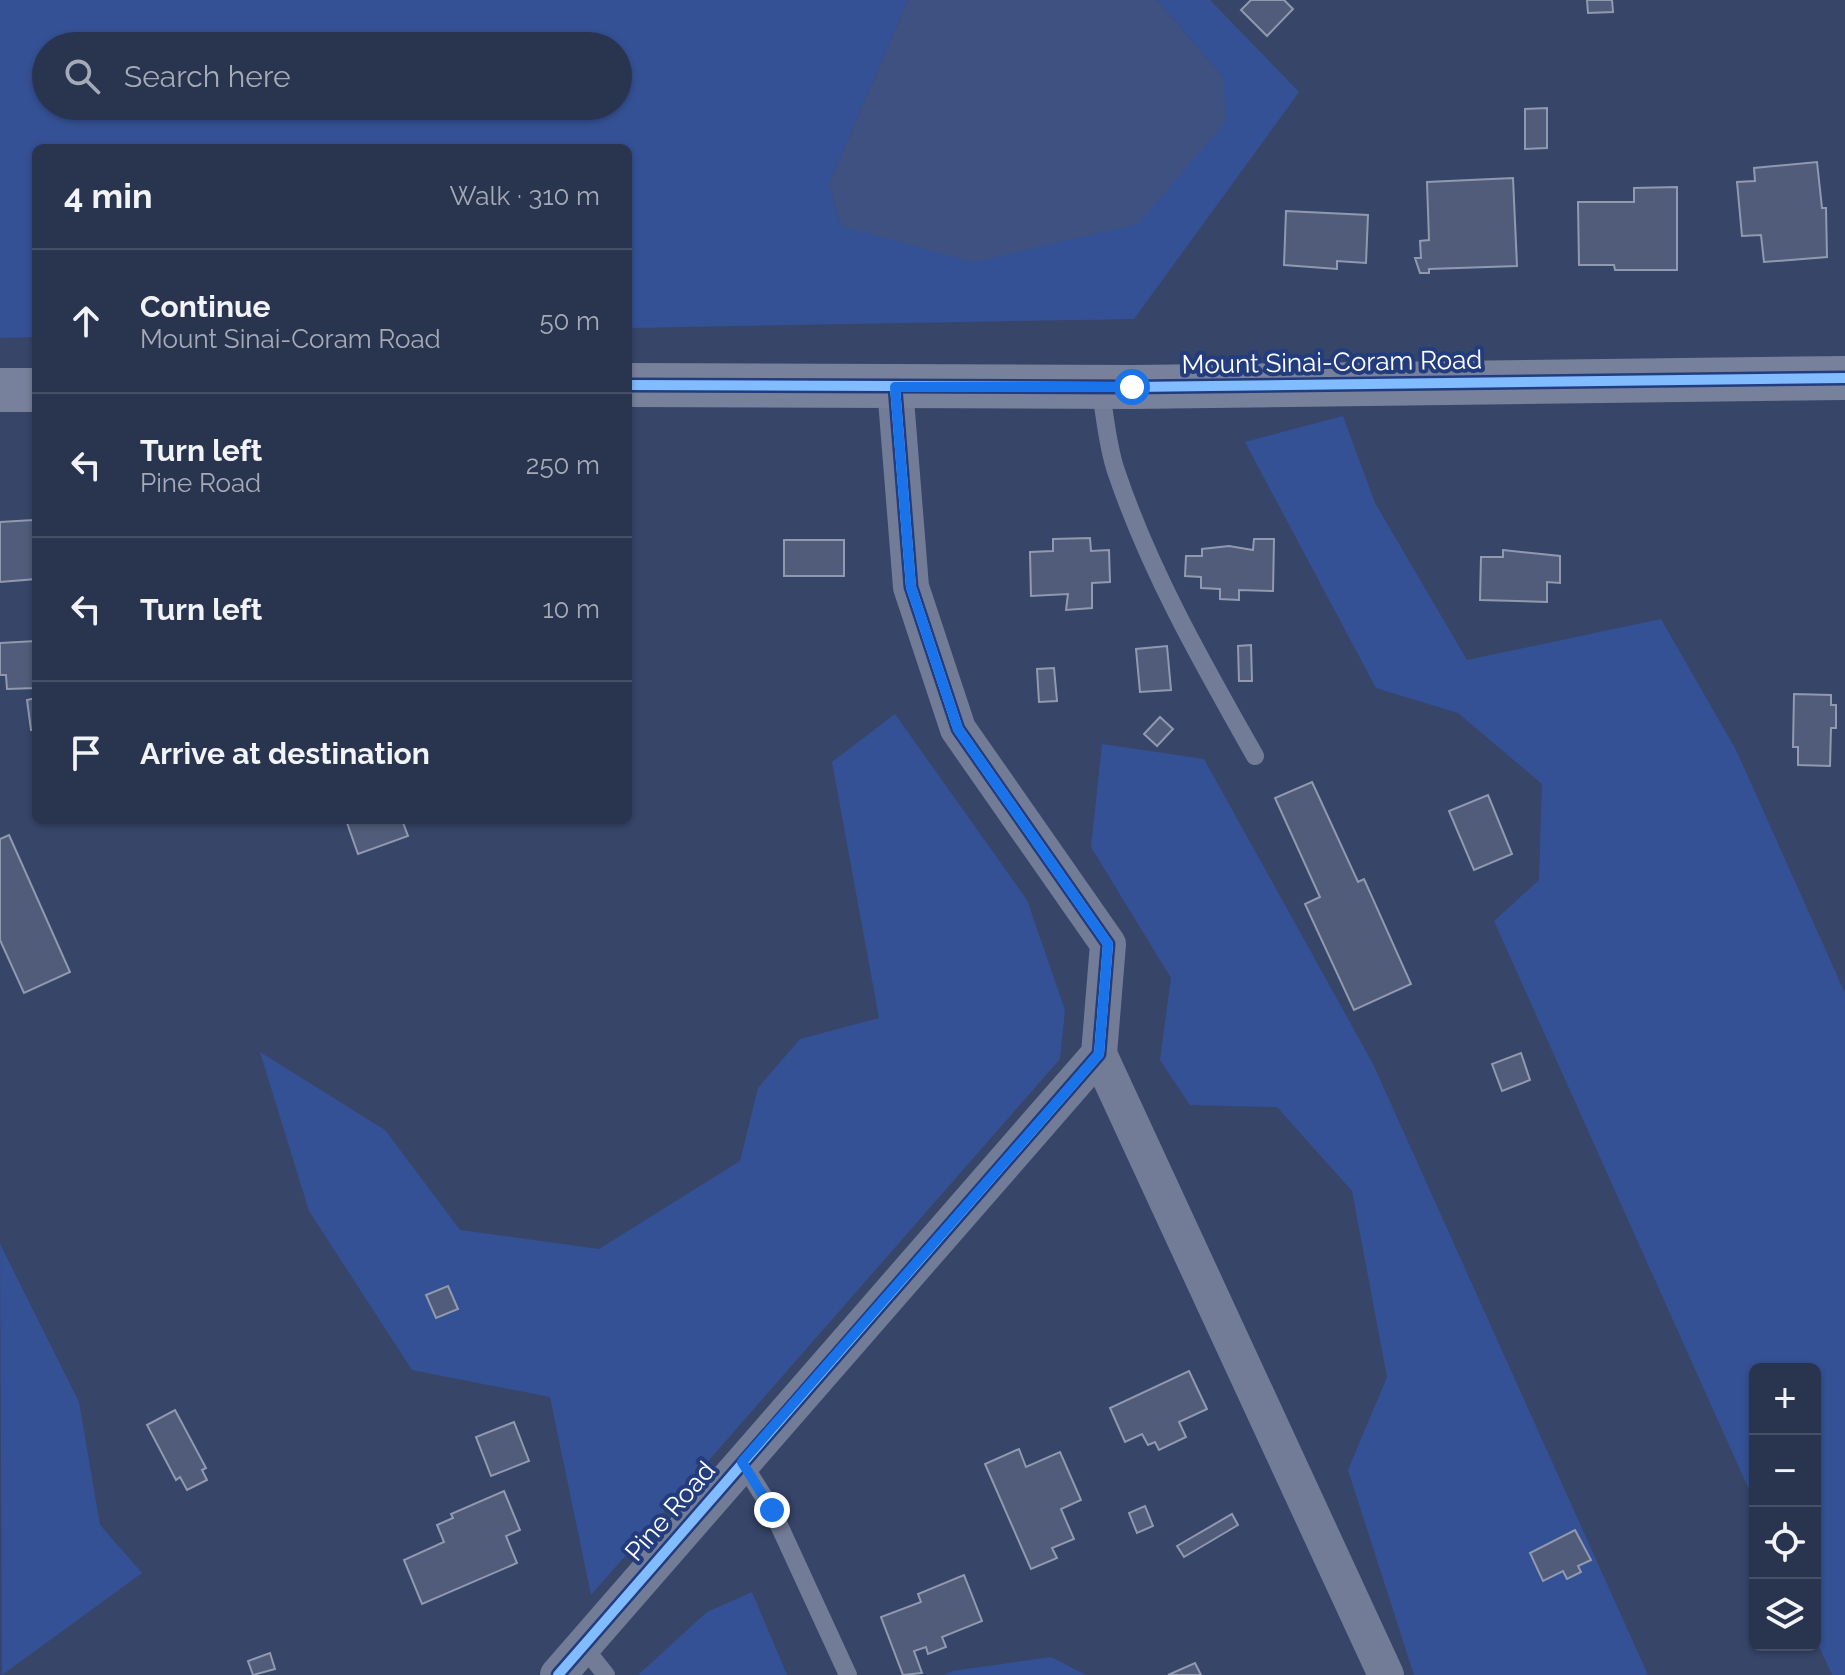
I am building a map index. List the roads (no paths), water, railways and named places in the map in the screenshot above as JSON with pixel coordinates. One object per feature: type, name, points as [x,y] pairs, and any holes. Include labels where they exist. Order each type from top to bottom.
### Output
[{"type":"main road","name":"Mount Sinai-Coram Road","points":[[632,385],[1100,387],[1845,378]]},
{"type":"main road","points":[[0,390],[32,390]]},
{"type":"street","points":[[895,387],[911,587],[958,729],[1108,944],[1099,1054],[1386,1675]]},
{"type":"street","name":"Pine Road","points":[[558,1675],[1099,1054]]},
{"type":"lane","points":[[1100,387],[1115,468],[1143,541],[1179,619],[1255,756]]},
{"type":"lane","points":[[742,1462],[772,1510],[848,1675]]},
{"type":"lane","points":[[583,1646],[606,1675]]}]
